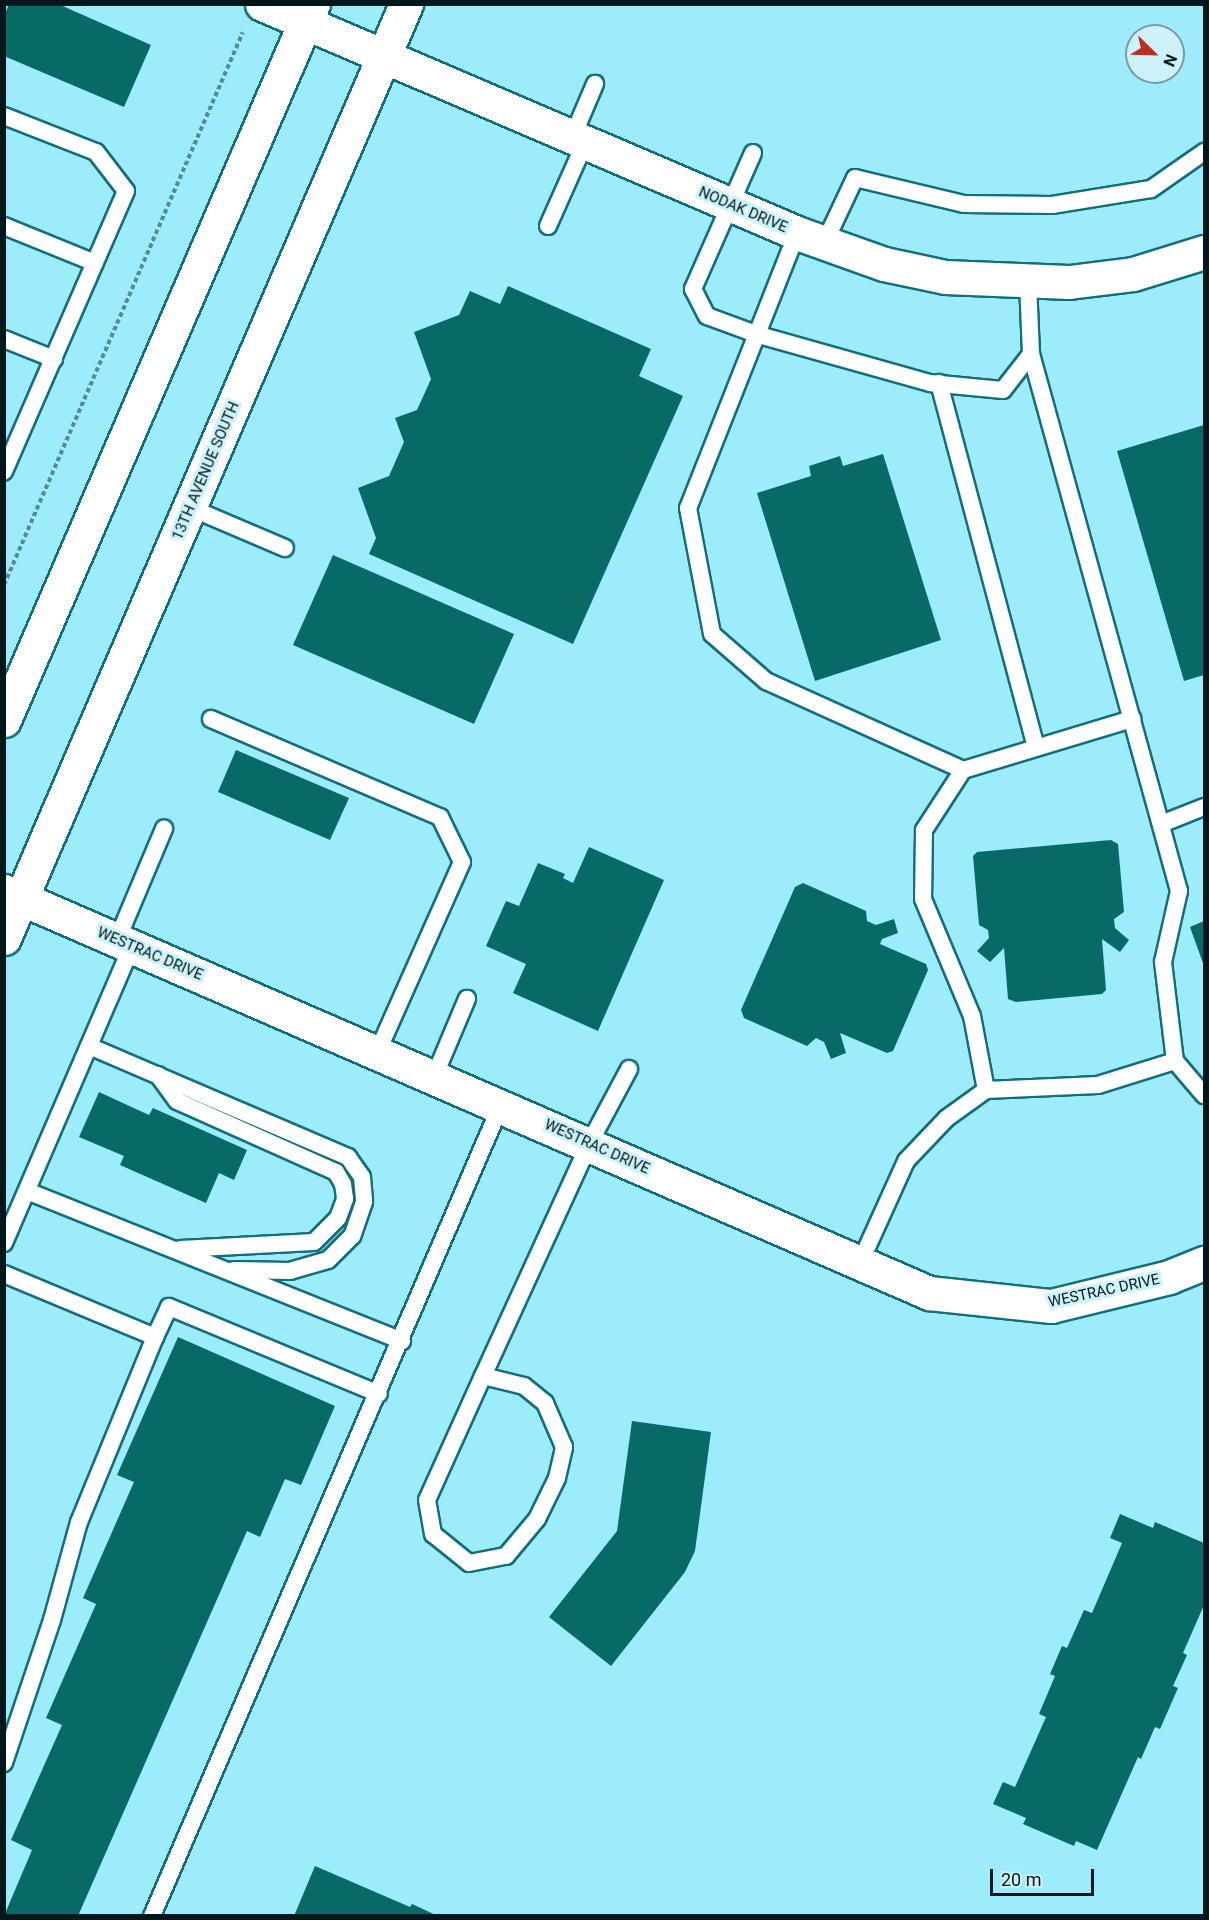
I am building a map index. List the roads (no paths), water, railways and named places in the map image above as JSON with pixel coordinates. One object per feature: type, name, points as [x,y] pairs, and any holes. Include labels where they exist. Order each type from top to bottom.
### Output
[{"type":"street","name":"13TH AVENUE SOUTH","points":[[4,938],[13,895],[191,508],[406,4]]},
{"type":"street","name":"NODAK DRIVE","points":[[254,15],[309,15],[383,59],[811,239],[884,264],[945,277],[1028,283],[1133,274],[1204,252]]},
{"type":"street","points":[[4,720],[309,15]]},
{"type":"street","name":"WESTRAC DRIVE","points":[[13,895],[501,1105],[929,1293],[1052,1306],[1168,1276],[1204,1263]]},
{"type":"lane","points":[[549,226],[595,84]]},
{"type":"lane","points":[[4,116],[96,152],[126,191],[54,359],[10,444],[4,472]]},
{"type":"lane","points":[[963,770],[765,681],[712,634],[688,508],[759,335],[811,239],[855,178],[964,204],[1052,205],[1151,189],[1204,152]]},
{"type":"lane","points":[[753,153],[693,289],[707,315],[759,335],[939,383],[1003,390],[1031,354]]},
{"type":"lane","points":[[4,226],[95,263]]},
{"type":"lane","points":[[1028,283],[1031,354],[1179,891],[1163,962],[1175,1060],[1204,1095]]},
{"type":"lane","points":[[4,339],[54,359]]},
{"type":"lane","points":[[939,383],[1036,747]]},
{"type":"lane","points":[[191,508],[285,548]]},
{"type":"lane","points":[[212,718],[440,817],[462,862],[377,1053]]},
{"type":"lane","points":[[986,1090],[972,1016],[923,899],[924,830],[963,770],[1132,719]]},
{"type":"lane","points":[[1161,824],[1204,807]]},
{"type":"lane","points":[[4,1243],[89,1046],[164,829]]},
{"type":"lane","points":[[434,1077],[467,999]]},
{"type":"lane","points":[[89,1046],[348,1157],[362,1177],[364,1202],[352,1236],[328,1260],[290,1271],[234,1270]]},
{"type":"lane","points":[[860,1263],[906,1161],[947,1118],[986,1090],[1098,1085],[1175,1060]]},
{"type":"lane","points":[[483,1376],[524,1386],[545,1403],[564,1447],[557,1478],[537,1519],[506,1556],[469,1563],[433,1534],[427,1500],[483,1376],[589,1144],[629,1069]]},
{"type":"lane","points":[[158,1076],[177,1101],[336,1172],[343,1184],[345,1199],[338,1218],[314,1242],[180,1249]]},
{"type":"lane","points":[[152,1916],[402,1341],[501,1105]]},
{"type":"lane","points":[[27,1191],[234,1270],[402,1341]]},
{"type":"lane","points":[[4,1274],[155,1337]]},
{"type":"lane","points":[[4,1763],[52,1620],[79,1522],[155,1337],[170,1307],[379,1394]]}]
